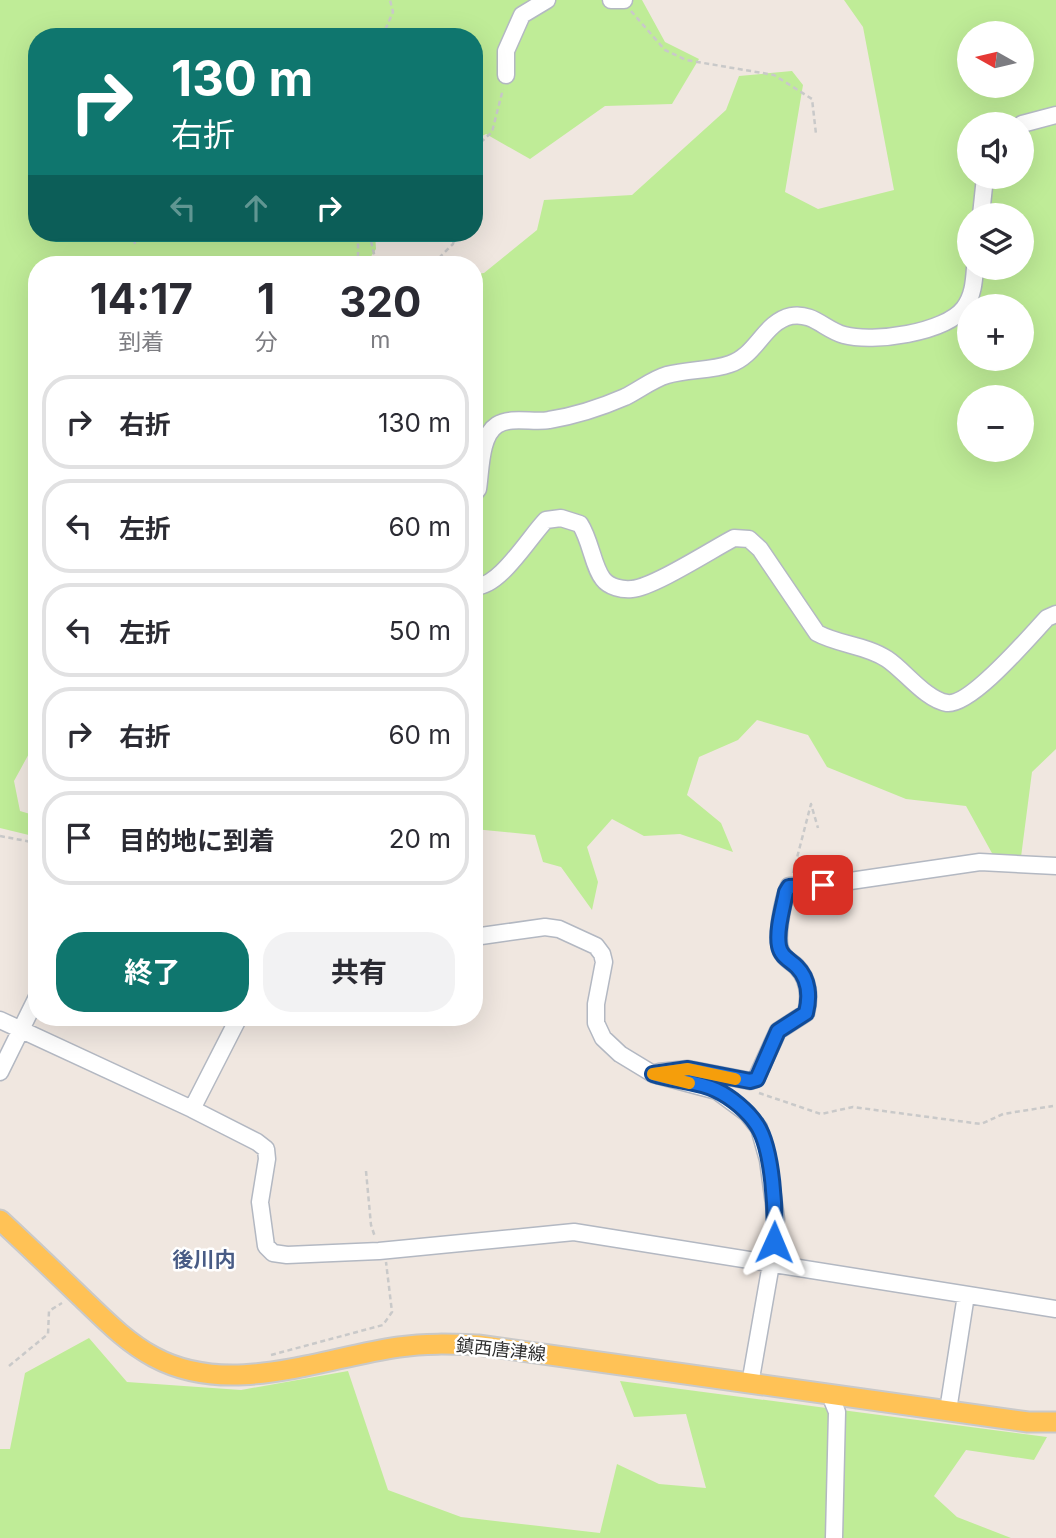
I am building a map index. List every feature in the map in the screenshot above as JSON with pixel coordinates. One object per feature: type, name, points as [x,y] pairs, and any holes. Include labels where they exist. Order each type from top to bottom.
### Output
[{"type":"main road","name":"鎮西唐津線","points":[[0,1220],[119,1334],[155,1358],[185,1369],[231,1376],[260,1374],[431,1343],[478,1345],[1028,1422],[1056,1422]]},
{"type":"street","points":[[506,75],[506,51],[522,15],[547,0]]},
{"type":"street","points":[[1034,121],[1056,115]]},
{"type":"street","points":[[483,455],[485,442],[491,430],[500,422],[540,422],[566,417],[623,397],[666,375],[731,364],[751,351],[772,325],[786,317],[799,315],[813,318],[843,335],[869,338],[912,333],[944,323],[964,309],[973,291],[974,280]]},
{"type":"street","points":[[483,586],[507,568],[546,520],[561,518],[580,524],[589,536],[602,579],[614,587],[634,589],[734,538],[749,539],[760,549],[817,633],[830,640],[886,658],[929,695],[947,703],[964,700],[986,682],[1047,618],[1056,614]]},
{"type":"street","points":[[653,1074],[688,1069],[750,1081],[757,1079],[778,1031],[806,1013],[809,1002],[807,983],[798,968],[784,957],[779,948],[786,892],[789,887],[823,885],[980,862],[1056,866]]},
{"type":"street","points":[[483,936],[545,927],[559,929],[596,946],[604,962],[596,1004],[596,1023],[603,1038],[620,1054],[653,1074],[717,1091],[747,1113],[759,1128],[768,1160],[776,1219],[750,1384]]},
{"type":"street","points":[[0,1072],[28,1016]]},
{"type":"street","points":[[0,1020],[192,1109],[266,1149],[267,1159],[260,1202],[266,1246],[273,1253],[287,1255],[379,1251],[574,1232],[1056,1309]]},
{"type":"street","points":[[192,1109],[234,1026]]},
{"type":"street","points":[[949,1404],[966,1295]]},
{"type":"street","points":[[830,1395],[836,1412],[834,1538]]},
{"type":"path","points":[[386,28],[393,12],[390,0]]},
{"type":"path","points":[[619,1],[665,50],[698,64],[774,75],[812,99],[816,134]]},
{"type":"path","points":[[483,140],[492,132],[506,75]]},
{"type":"path","points":[[441,256],[454,242]]},
{"type":"path","points":[[789,887],[811,804],[818,828]]},
{"type":"path","points":[[0,836],[28,841]]},
{"type":"path","points":[[750,1081],[759,1093],[821,1114],[853,1107],[981,1124],[1003,1114],[1053,1106]]},
{"type":"path","points":[[264,1356],[383,1325],[392,1312],[387,1264],[379,1251],[371,1225],[366,1171]]},
{"type":"path","points":[[9,1366],[48,1334],[49,1311],[77,1293]]},
{"type":"green space","points":[[0,0],[642,0],[665,42],[699,59],[672,104],[605,106],[530,159],[486,134],[483,136],[483,28],[28,28],[28,242],[376,242],[376,249],[371,256],[28,256],[28,755],[14,781],[20,811],[28,813],[28,835],[0,828]]},
{"type":"green space","points":[[844,0],[1056,0],[1056,749],[1032,772],[1021,857],[993,855],[966,806],[906,799],[827,767],[808,735],[757,720],[738,740],[699,757],[687,795],[721,823],[733,852],[680,834],[644,836],[612,819],[587,847],[598,882],[592,910],[561,867],[543,862],[535,835],[483,830],[483,273],[537,230],[544,200],[632,195],[726,110],[739,76],[792,71],[803,85],[785,192],[818,209],[894,190],[863,27]]},
{"type":"green space","points":[[89,1338],[127,1382],[241,1390],[348,1371],[388,1490],[461,1517],[600,1533],[617,1464],[659,1484],[706,1488],[686,1414],[634,1417],[620,1381],[1047,1437],[1034,1460],[966,1450],[934,1496],[957,1517],[1011,1538],[0,1538],[0,1449],[10,1449],[25,1373]]},
{"type":"slow traffic","points":[[689,1083],[653,1074],[688,1069],[735,1079]]},
{"type":"district","name":"後川内","points":[[204,1260]]},
{"type":"route","points":[[774,1242],[776,1219],[768,1160],[759,1128],[747,1113],[717,1091],[700,1084],[666,1079],[653,1074],[688,1069],[750,1081],[757,1079],[778,1031],[806,1013],[809,1002],[807,983],[798,968],[784,957],[779,948],[786,892],[794,885],[823,885]]}]
